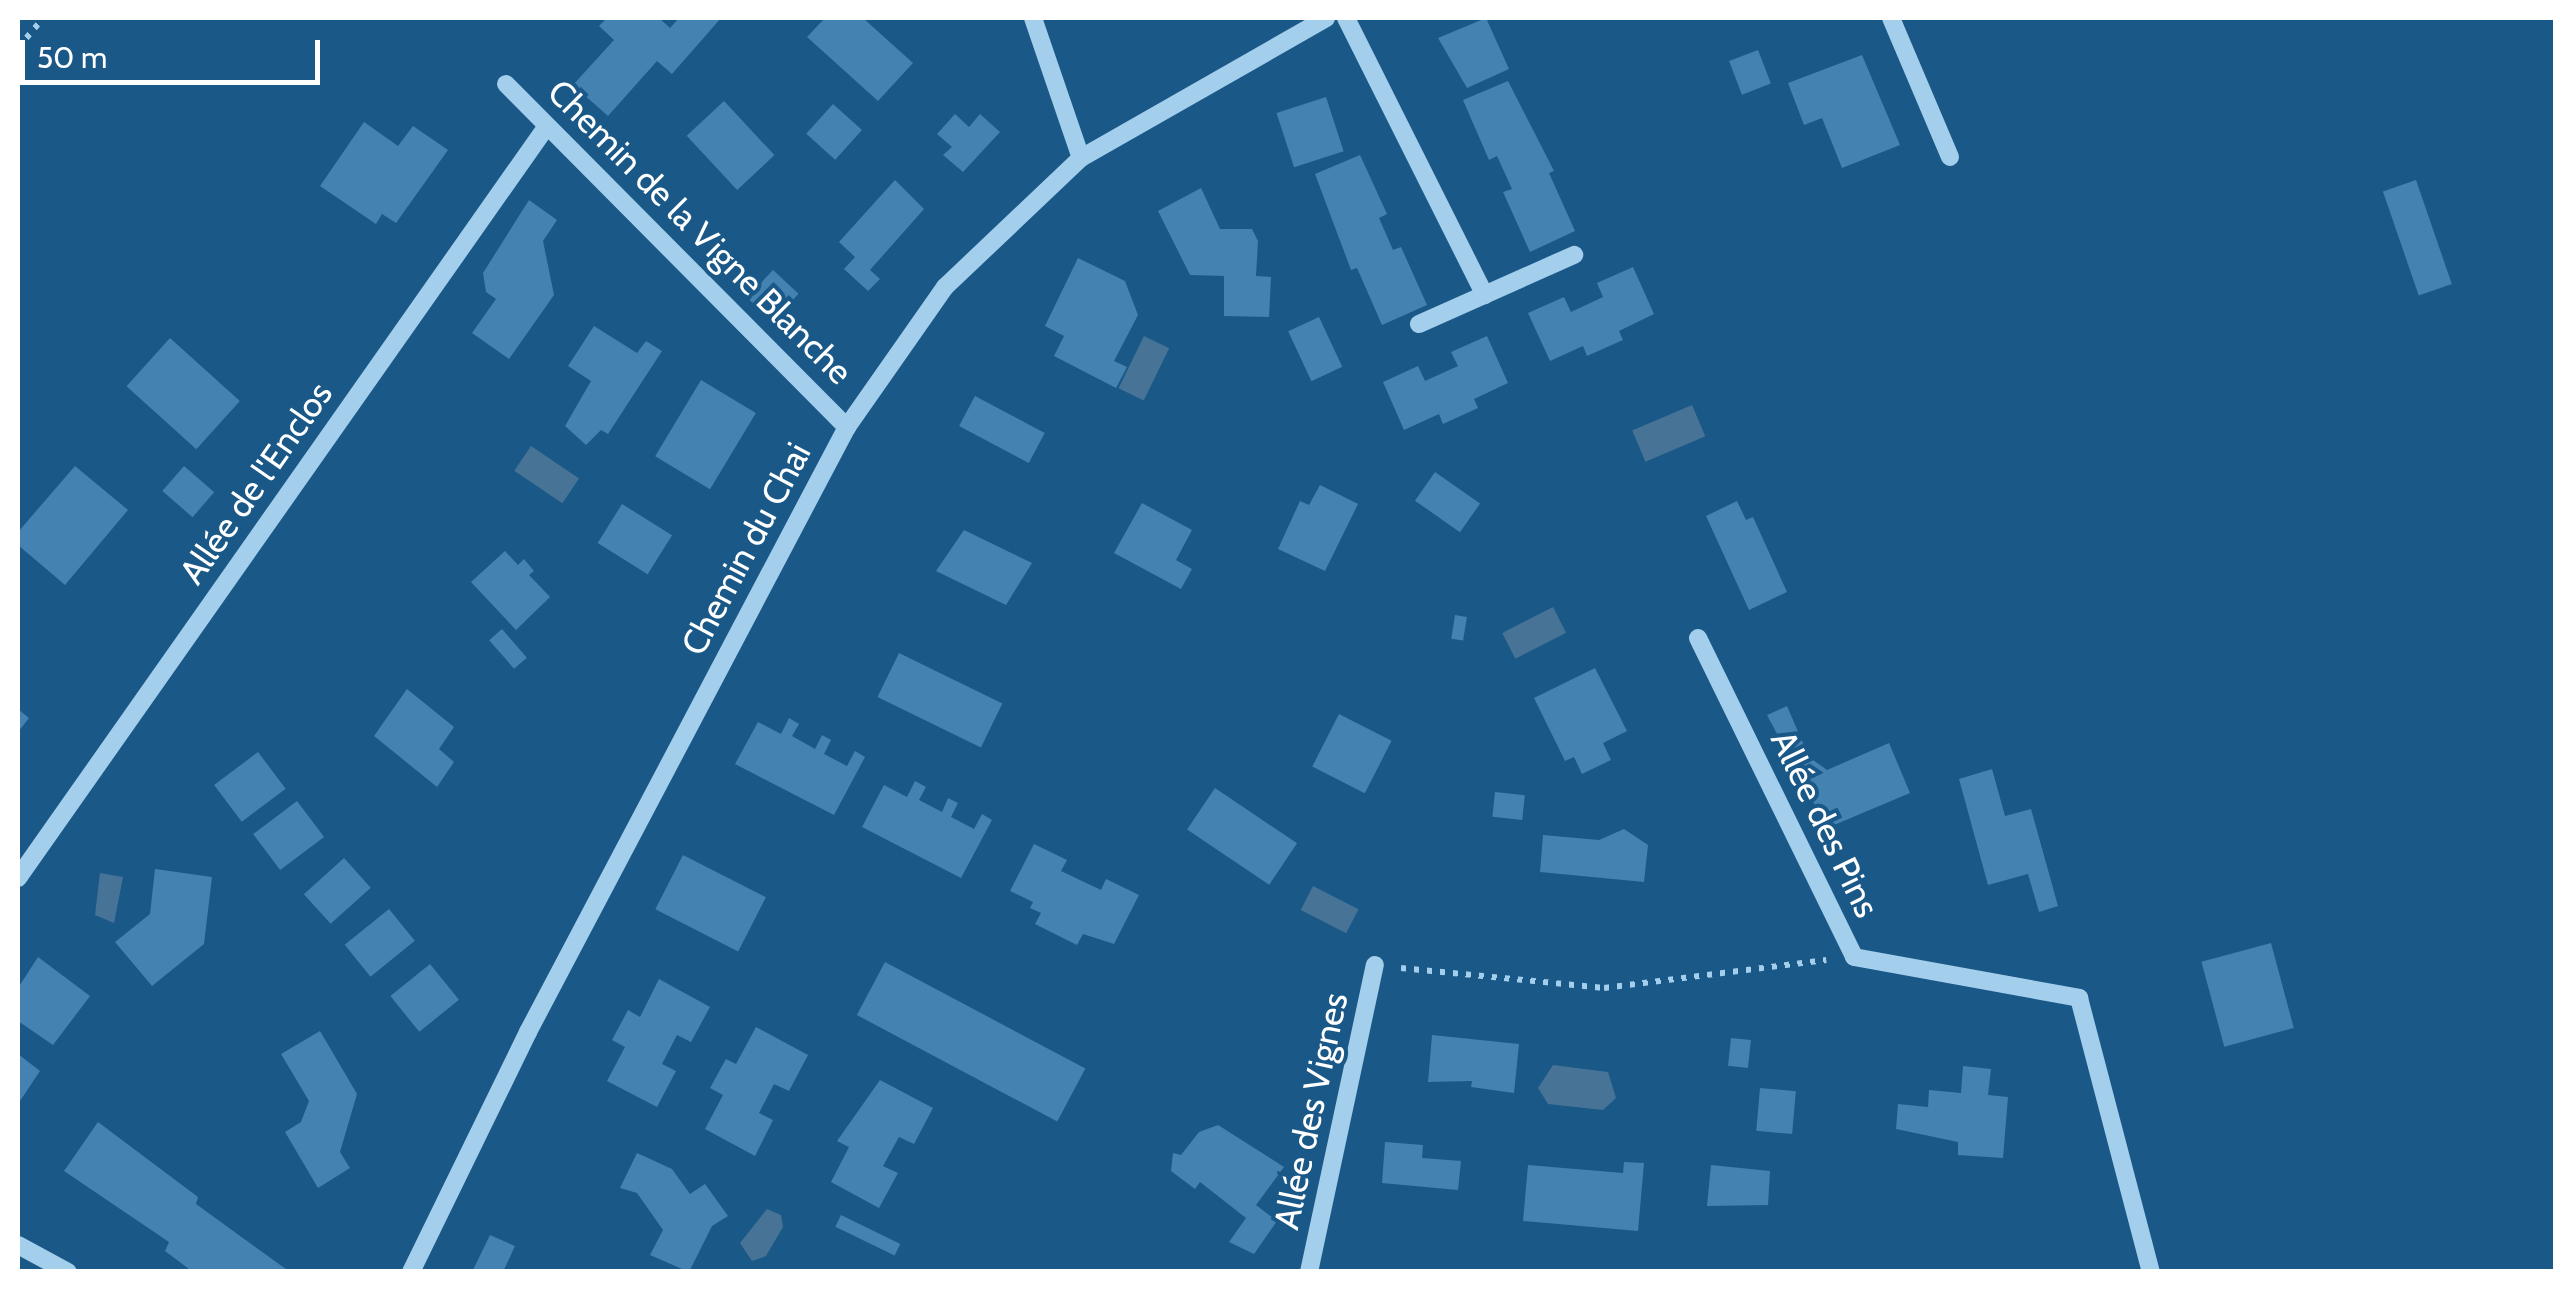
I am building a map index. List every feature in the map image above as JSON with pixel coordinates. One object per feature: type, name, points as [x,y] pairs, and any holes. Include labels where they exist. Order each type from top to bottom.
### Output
[{"type":"street","points":[[1033,18],[1081,158]]},
{"type":"street","name":"Chemin du Chai","points":[[411,1272],[528,1032],[847,427],[945,286],[1081,158],[1326,18]]},
{"type":"street","points":[[1346,18],[1486,294]]},
{"type":"street","points":[[1891,18],[1950,157]]},
{"type":"street","name":"Chemin de la Vigne Blanche","points":[[506,84],[847,427]]},
{"type":"street","name":"Allée de l'Enclos","points":[[18,878],[548,126]]},
{"type":"street","points":[[1419,324],[1574,255]]},
{"type":"street","name":"Allée des Pins","points":[[1698,638],[1854,957],[2079,998],[2151,1272]]},
{"type":"street","name":"Allée des Vignes","points":[[1310,1272],[1375,965]]},
{"type":"street","points":[[18,1245],[68,1272]]},
{"type":"path","points":[[18,48],[44,18]]},
{"type":"path","points":[[1375,965],[1604,988],[1854,957]]},
{"type":"water","points":[[1144,336],[1169,348],[1144,400],[1119,388]]},
{"type":"water","points":[[1692,405],[1705,436],[1645,462],[1632,430]]},
{"type":"water","points":[[531,446],[579,478],[562,503],[514,471]]},
{"type":"water","points":[[1553,607],[1566,633],[1515,659],[1502,633]]},
{"type":"water","points":[[100,873],[123,877],[114,923],[95,915]]},
{"type":"water","points":[[1313,886],[1358,909],[1346,933],[1301,910]]},
{"type":"water","points":[[1553,1065],[1608,1072],[1616,1098],[1603,1110],[1548,1104],[1538,1088]]},
{"type":"water","points":[[767,1209],[781,1215],[783,1227],[766,1256],[752,1261],[740,1243]]},
{"type":"building","points":[[607,18],[659,18],[670,28],[679,18],[721,18],[672,74],[657,61],[608,116],[573,85],[614,40],[599,26]]},
{"type":"building","points":[[825,18],[863,18],[913,63],[878,101],[807,37]]},
{"type":"building","points":[[1486,18],[1509,69],[1467,88],[1438,38]]},
{"type":"building","points":[[1758,50],[1771,84],[1742,95],[1729,61]]},
{"type":"building","points":[[1862,55],[1900,145],[1842,168],[1822,118],[1804,125],[1788,83]]},
{"type":"building","points":[[1508,81],[1554,171],[1549,173],[1575,231],[1530,252],[1503,192],[1512,189],[1497,156],[1489,160],[1463,100]]},
{"type":"building","points":[[1326,97],[1344,151],[1294,167],[1277,113]]},
{"type":"building","points":[[724,101],[774,155],[737,190],[687,136]]},
{"type":"building","points":[[833,104],[862,130],[835,160],[806,134]]},
{"type":"building","points":[[955,114],[969,127],[980,114],[1000,132],[963,172],[943,155],[952,147],[937,134]]},
{"type":"building","points":[[364,122],[398,146],[413,126],[448,150],[396,223],[382,214],[376,224],[320,186]]},
{"type":"building","points":[[1360,155],[1387,214],[1379,218],[1393,250],[1401,247],[1427,305],[1382,325],[1357,268],[1351,270],[1315,174]]},
{"type":"building","points":[[895,180],[924,209],[870,270],[880,279],[868,291],[844,269],[855,257],[839,242]]},
{"type":"building","points":[[2416,180],[2452,284],[2419,295],[2383,191]]},
{"type":"building","points":[[1201,188],[1220,229],[1252,229],[1258,241],[1256,276],[1271,277],[1269,317],[1224,316],[1224,276],[1190,275],[1158,211]]},
{"type":"building","points":[[529,200],[557,220],[543,241],[554,295],[509,359],[472,333],[496,299],[486,292],[483,273]]},
{"type":"building","points":[[1078,258],[1125,281],[1138,315],[1114,361],[1127,367],[1116,388],[1054,356],[1064,336],[1045,326]]},
{"type":"building","points":[[1633,267],[1654,314],[1619,331],[1623,340],[1587,356],[1583,346],[1550,361],[1528,313],[1564,297],[1571,312],[1603,297],[1597,283]]},
{"type":"building","points":[[773,270],[799,294],[773,322],[747,298]]},
{"type":"building","points":[[1319,317],[1342,367],[1311,381],[1288,331]]},
{"type":"building","points":[[594,326],[637,353],[646,341],[662,351],[608,434],[601,430],[586,445],[565,426],[591,381],[568,366]]},
{"type":"building","points":[[1487,336],[1508,383],[1474,399],[1478,408],[1443,424],[1439,414],[1404,430],[1383,382],[1418,366],[1425,381],[1458,366],[1451,352]]},
{"type":"building","points":[[170,338],[240,401],[196,449],[127,386]]},
{"type":"building","points":[[701,380],[756,413],[710,489],[655,456]]},
{"type":"building","points":[[975,396],[1045,433],[1029,463],[959,426]]},
{"type":"building","points":[[75,466],[128,510],[65,585],[18,545],[18,532]]},
{"type":"building","points":[[184,466],[214,492],[193,517],[162,491]]},
{"type":"building","points":[[1435,472],[1480,504],[1460,532],[1415,501]]},
{"type":"building","points":[[1320,485],[1358,504],[1325,571],[1278,549],[1300,501],[1309,505]]},
{"type":"building","points":[[1737,501],[1746,520],[1753,517],[1787,592],[1749,610],[1706,516]]},
{"type":"building","points":[[1142,503],[1192,530],[1176,560],[1192,569],[1181,589],[1114,553]]},
{"type":"building","points":[[622,504],[672,535],[648,574],[598,543]]},
{"type":"building","points":[[964,530],[1032,563],[1006,605],[936,571]]},
{"type":"building","points":[[505,551],[518,565],[524,559],[534,571],[529,575],[550,597],[516,630],[471,582]]},
{"type":"building","points":[[1455,615],[1467,617],[1463,641],[1451,639]]},
{"type":"building","points":[[502,629],[527,658],[514,669],[489,640]]},
{"type":"building","points":[[899,653],[1002,703],[981,747],[878,697]]},
{"type":"building","points":[[1595,668],[1627,731],[1603,743],[1611,760],[1582,774],[1574,757],[1565,761],[1534,698]]},
{"type":"building","points":[[407,689],[454,727],[439,749],[454,762],[437,787],[374,736]]},
{"type":"building","points":[[1787,706],[1809,757],[1827,770],[1889,743],[1910,793],[1827,828],[1767,715]]},
{"type":"building","points":[[18,709],[29,718],[18,732]]},
{"type":"building","points":[[1339,714],[1392,741],[1365,793],[1312,767]]},
{"type":"building","points":[[789,718],[799,724],[792,736],[815,749],[822,735],[831,740],[824,754],[847,766],[855,751],[865,757],[834,815],[735,764],[758,722],[781,734]]},
{"type":"building","points":[[258,752],[286,789],[242,822],[214,785]]},
{"type":"building","points":[[1992,769],[2005,816],[2031,809],[2058,906],[2039,912],[2028,874],[1988,885],[1959,779]]},
{"type":"building","points":[[915,781],[926,787],[919,800],[942,812],[948,798],[958,803],[951,817],[974,829],[982,814],[992,820],[961,878],[862,827],[884,785],[907,797]]},
{"type":"building","points":[[1215,788],[1297,843],[1269,885],[1187,829]]},
{"type":"building","points":[[1495,792],[1525,795],[1522,820],[1492,817]]},
{"type":"building","points":[[297,801],[324,837],[280,870],[253,834]]},
{"type":"building","points":[[1624,829],[1648,845],[1644,882],[1540,872],[1543,835],[1599,840]]},
{"type":"building","points":[[1034,844],[1067,860],[1061,871],[1101,890],[1106,879],[1139,895],[1114,944],[1083,934],[1077,945],[1035,924],[1041,913],[1030,908],[1033,902],[1010,891]]},
{"type":"building","points":[[683,855],[766,897],[738,952],[655,909]]},
{"type":"building","points":[[344,858],[371,888],[331,924],[304,894]]},
{"type":"building","points":[[155,869],[212,877],[204,944],[152,986],[115,942],[150,914]]},
{"type":"building","points":[[389,909],[415,941],[371,977],[345,945]]},
{"type":"building","points":[[2271,943],[2294,1028],[2224,1047],[2201,962]]},
{"type":"building","points":[[38,957],[90,996],[53,1045],[18,1021],[18,988]]},
{"type":"building","points":[[885,962],[1085,1069],[1057,1122],[857,1015]]},
{"type":"building","points":[[430,964],[459,1000],[419,1032],[390,996]]},
{"type":"building","points":[[659,979],[710,1007],[691,1042],[677,1035],[662,1064],[676,1071],[657,1107],[607,1081],[625,1047],[612,1040],[628,1010],[640,1017]]},
{"type":"building","points":[[756,1027],[808,1055],[789,1091],[774,1084],[759,1113],[773,1120],[755,1156],[705,1129],[723,1095],[710,1088],[726,1059],[736,1064]]},
{"type":"building","points":[[320,1031],[357,1094],[340,1152],[350,1168],[318,1188],[285,1132],[301,1122],[309,1101],[281,1054]]},
{"type":"building","points":[[1432,1035],[1519,1044],[1514,1093],[1471,1087],[1472,1081],[1428,1082]]},
{"type":"building","points":[[1731,1038],[1751,1040],[1748,1068],[1728,1066]]},
{"type":"building","points":[[18,1054],[40,1071],[18,1104]]},
{"type":"building","points":[[1963,1066],[1991,1069],[1988,1095],[2008,1097],[2003,1158],[1958,1155],[1958,1142],[1896,1129],[1898,1104],[1928,1107],[1929,1090],[1961,1093]]},
{"type":"building","points":[[880,1080],[933,1108],[914,1144],[899,1137],[883,1166],[898,1173],[879,1208],[831,1182],[849,1147],[837,1141]]},
{"type":"building","points":[[1760,1088],[1796,1091],[1792,1134],[1756,1131]]},
{"type":"building","points":[[98,1122],[198,1197],[196,1204],[290,1272],[193,1272],[165,1251],[169,1242],[64,1171]]},
{"type":"building","points":[[1218,1125],[1284,1167],[1256,1205],[1277,1221],[1254,1254],[1229,1242],[1246,1218],[1200,1182],[1195,1189],[1171,1171],[1173,1153],[1181,1155],[1199,1132]]},
{"type":"building","points":[[1385,1142],[1423,1145],[1422,1158],[1461,1161],[1458,1190],[1382,1183]]},
{"type":"building","points":[[637,1153],[672,1169],[690,1194],[705,1184],[728,1216],[712,1226],[689,1272],[650,1255],[663,1230],[637,1193],[620,1188]]},
{"type":"building","points":[[1624,1162],[1644,1163],[1638,1231],[1523,1221],[1528,1165],[1623,1173]]},
{"type":"building","points":[[1711,1165],[1770,1171],[1768,1205],[1707,1206]]},
{"type":"building","points":[[841,1215],[900,1244],[895,1256],[835,1227]]},
{"type":"building","points":[[490,1235],[515,1246],[503,1272],[472,1272]]}]
